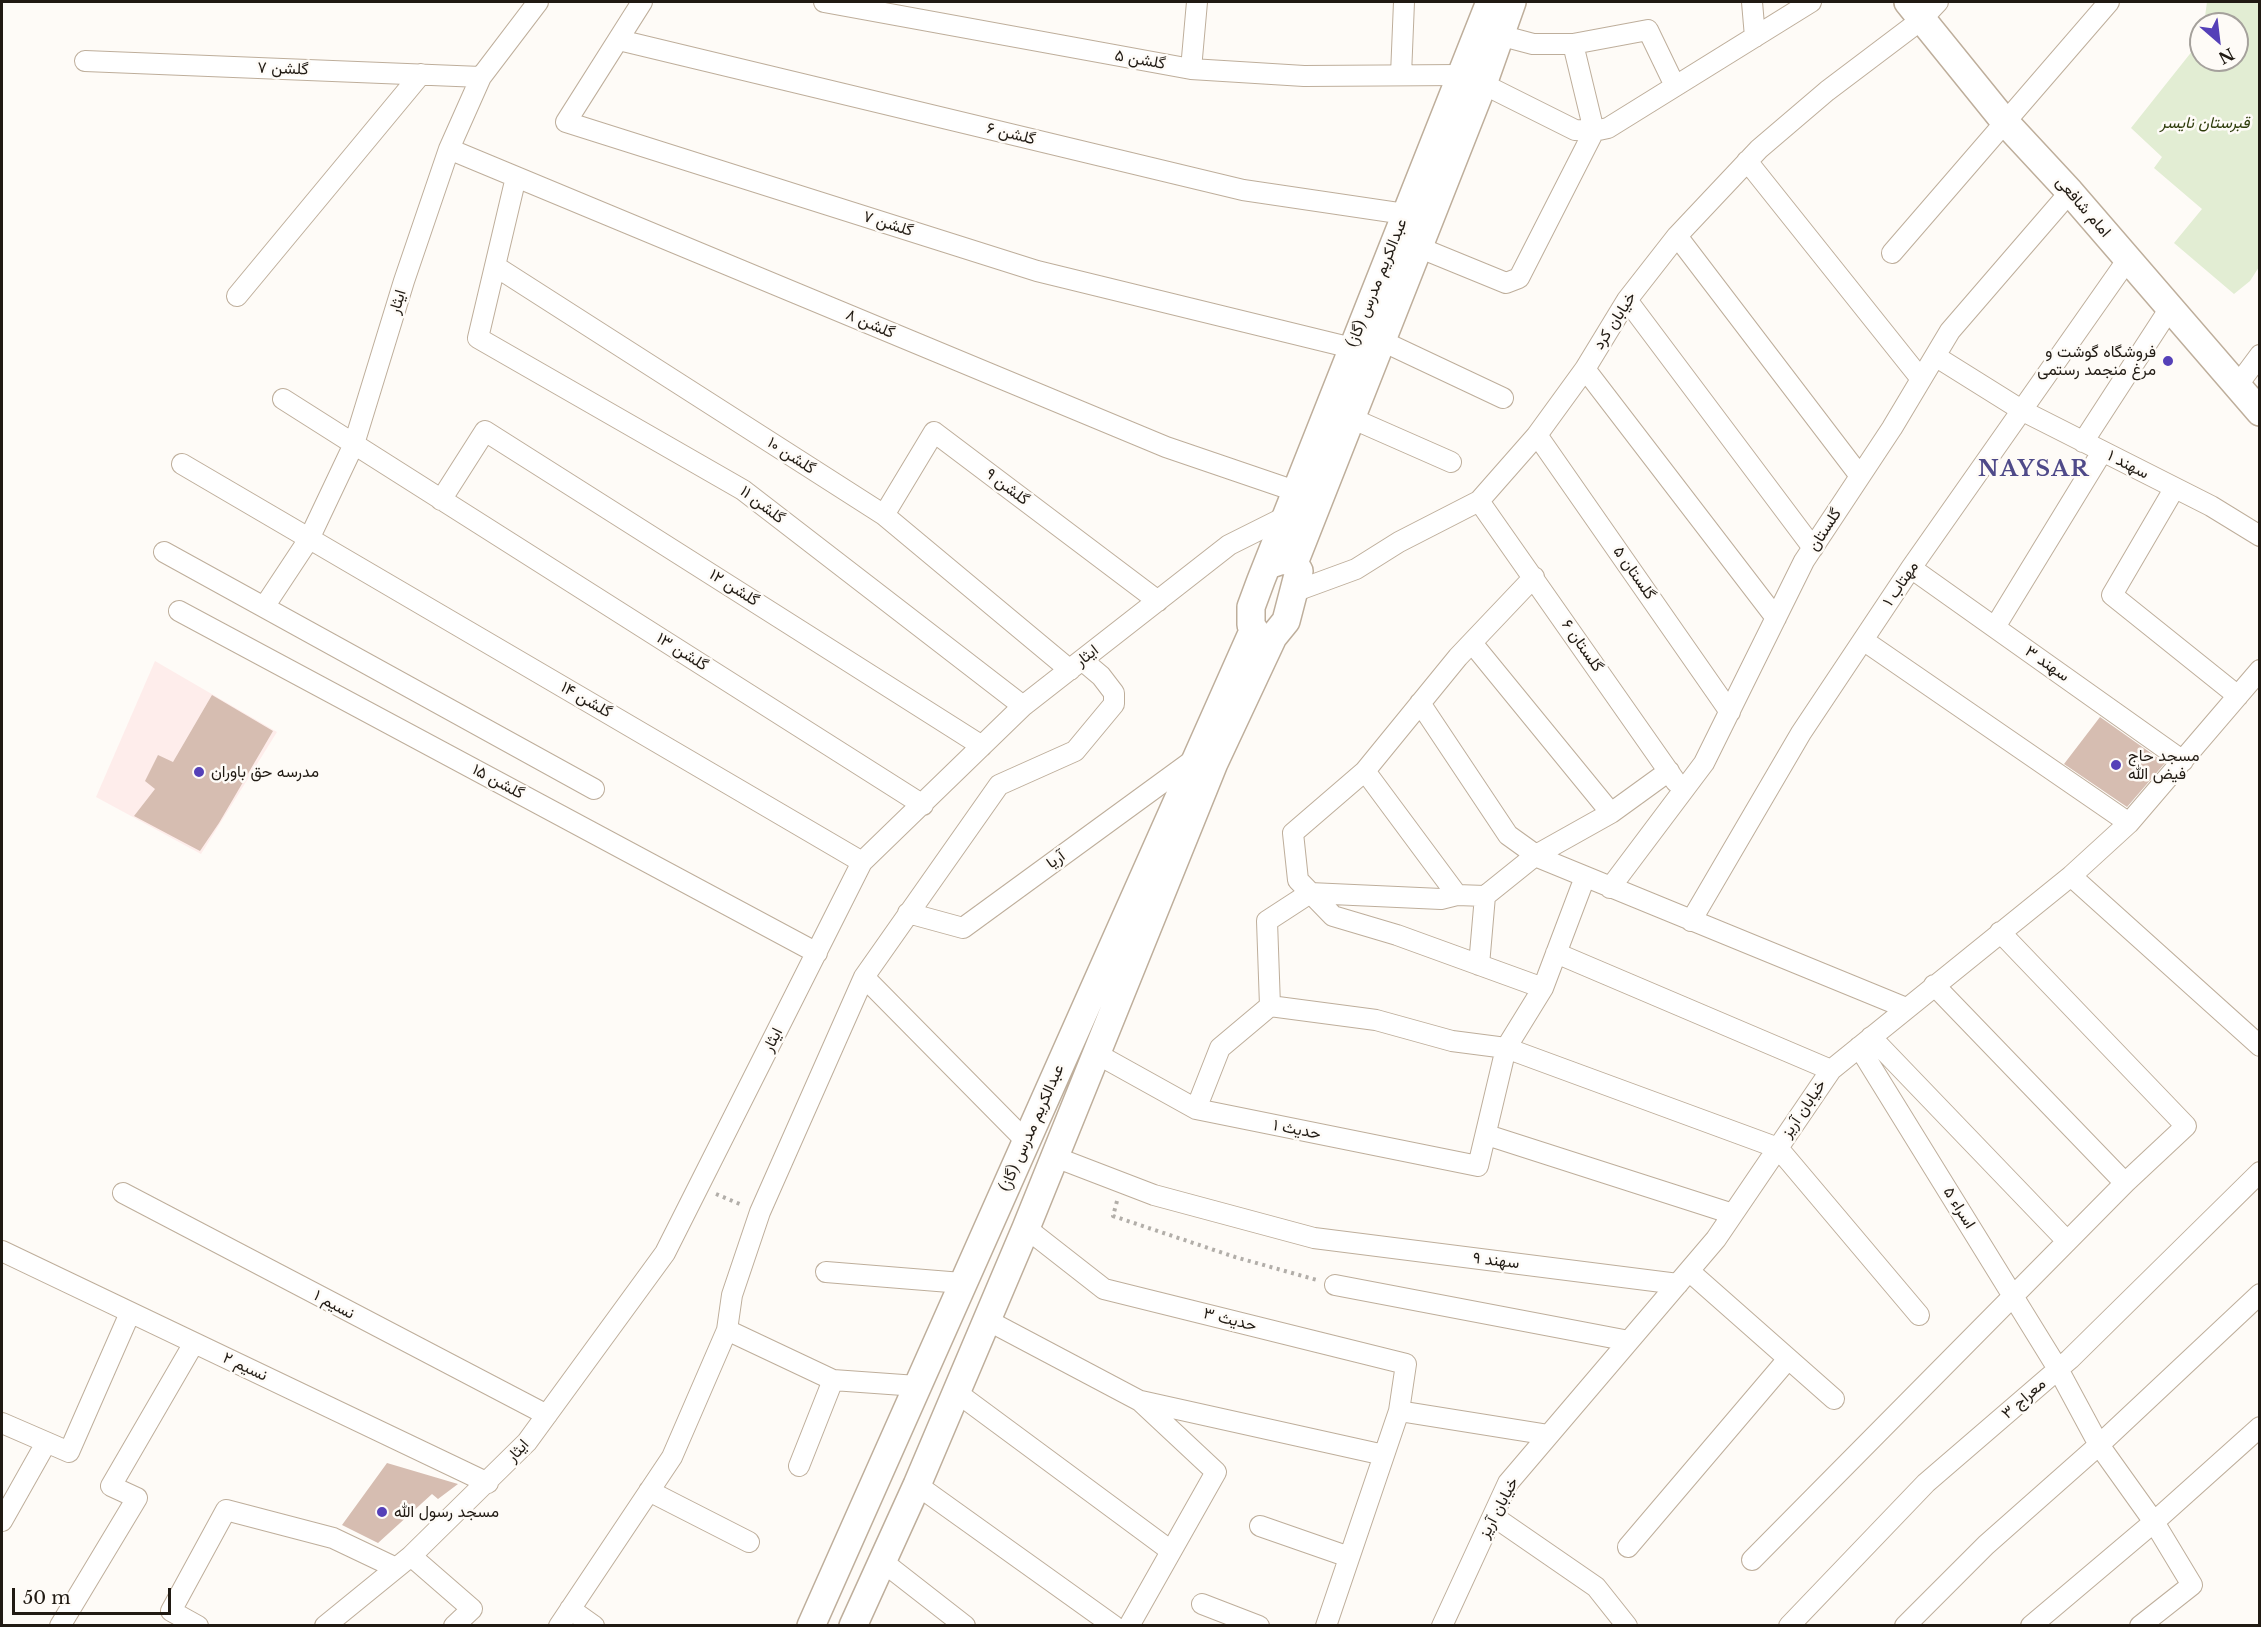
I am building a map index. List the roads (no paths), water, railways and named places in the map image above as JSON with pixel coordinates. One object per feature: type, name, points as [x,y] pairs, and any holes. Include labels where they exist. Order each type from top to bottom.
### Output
[{"type":"street","name":"ایثار","points":[[264,607],[309,539],[354,444],[404,281],[449,150],[481,77],[538,2]]},
{"type":"street","name":"گلشن ۷","points":[[642,2],[566,122],[1037,271],[1352,348]]},
{"type":"street","name":"گلشن ۵","points":[[824,2],[1191,69],[1304,76],[1401,75],[1472,79]]},
{"type":"street","points":[[1191,69],[1197,2]]},
{"type":"street","points":[[1401,75],[1404,2]]},
{"type":"street","name":"عبدالکریم مدرس (گاز)","points":[[1294,563],[1418,247],[1472,79],[1490,2]]},
{"type":"street","name":"عبدالکریم مدرس (گاز)","points":[[853,1626],[917,1485],[1026,1228],[1214,763],[1263,634],[1251,607],[1405,214],[1472,79],[1499,35],[1512,2]]},
{"type":"street","points":[[1752,2],[1755,37]]},
{"type":"street","points":[[1472,79],[1575,130],[1594,131],[1608,128],[1811,2]]},
{"type":"street","points":[[1892,254],[2109,2]]},
{"type":"street","name":"امام شافعی","points":[[1922,8],[2005,122],[2070,192],[2259,412]]},
{"type":"street","name":"خیابان کرد","points":[[1296,591],[1356,569],[1399,542],[1479,501],[1537,435],[1585,369],[1627,300],[1677,236],[1748,161],[1922,8]]},
{"type":"street","points":[[1499,35],[1533,44],[1573,44],[1648,30],[1675,86]]},
{"type":"street","name":"گلشن ۶","points":[[619,40],[1243,190],[1405,214]]},
{"type":"street","points":[[1418,247],[1506,283],[1519,278],[1594,131],[1573,44]]},
{"type":"street","name":"گلشن ۷","points":[[85,61],[481,77]]},
{"type":"street","points":[[237,296],[421,74]]},
{"type":"street","name":"گلشن ۸","points":[[449,150],[1166,447],[1295,491]]},
{"type":"street","points":[[1748,161],[1922,379]]},
{"type":"street","points":[[495,266],[516,177]]},
{"type":"street","name":"گلستان","points":[[1610,888],[1704,763],[1813,548],[1922,379],[1950,331],[2070,192]]},
{"type":"street","points":[[1677,236],[1860,476]]},
{"type":"street","name":"مهتاب ۱","points":[[1691,921],[1801,733],[1911,568],[2128,259]]},
{"type":"street","name":"گلشن ۱۱","points":[[495,266],[478,338],[743,490],[1023,706]]},
{"type":"street","name":"گلشن ۱۰","points":[[495,266],[884,515],[1076,665],[1101,676],[1114,693],[1114,704],[1074,752],[999,785],[864,976],[760,1212],[732,1295],[727,1330],[672,1456],[564,1617]]},
{"type":"street","points":[[1627,300],[1813,548]]},
{"type":"street","points":[[2083,442],[2170,308]]},
{"type":"street","points":[[1382,341],[1503,398]]},
{"type":"street","points":[[2237,386],[2259,355]]},
{"type":"street","name":"سهند ۱","points":[[1935,356],[2023,411],[2211,506],[2259,536]]},
{"type":"street","points":[[1585,369],[1776,618]]},
{"type":"street","name":"گلشن ۱۳","points":[[283,399],[923,805]]},
{"type":"street","points":[[1351,418],[1451,462]]},
{"type":"street","name":"گلشن ۱۲","points":[[441,500],[485,431],[982,746]]},
{"type":"street","name":"گلشن ۹","points":[[884,515],[934,432],[1158,601]]},
{"type":"street","name":"گلستان ۵","points":[[1537,435],[1730,712]]},
{"type":"street","points":[[1995,627],[2102,452]]},
{"type":"street","name":"گلشن ۱۴","points":[[182,464],[862,862]]},
{"type":"street","points":[[2174,489],[2112,595],[2238,696]]},
{"type":"street","name":"گلستان ۶","points":[[1479,501],[1683,791]]},
{"type":"street","name":"ایثار","points":[[324,1626],[394,1567],[411,1556],[488,1483],[527,1442],[665,1253],[862,862],[1023,706],[1229,545],[1285,517]]},
{"type":"street","points":[[164,552],[594,789]]},
{"type":"street","points":[[1263,634],[1286,621],[1296,591],[1299,571],[1294,563],[1276,561],[1268,565]]},
{"type":"street","name":"سهند ۳","points":[[1911,568],[2183,761]]},
{"type":"street","points":[[1534,578],[1472,643],[1365,771],[1293,833],[1298,880],[1333,916],[1397,935],[1543,988]]},
{"type":"street","name":"گلشن ۱۵","points":[[179,611],[816,953]]},
{"type":"street","name":"عبدالکریم مدرس (گاز)","points":[[811,1626],[1196,758],[1263,634]]},
{"type":"street","points":[[1863,640],[2129,823]]},
{"type":"street","points":[[1472,643],[1611,813]]},
{"type":"street","name":"خیابان آریز","points":[[1444,1624],[1508,1483],[1716,1239],[1831,1070],[2071,876],[2129,823],[2259,670]]},
{"type":"street","points":[[1420,703],[1508,835],[1536,855],[1610,888],[1906,1008]]},
{"type":"street","name":"آریا","points":[[908,913],[963,928],[1196,758]]},
{"type":"street","points":[[1365,771],[1457,895]]},
{"type":"street","points":[[1270,1006],[1267,921],[1310,893],[1441,899],[1457,895],[1485,896],[1536,855],[1611,813],[1669,771]]},
{"type":"street","points":[[2071,876],[2259,1046]]},
{"type":"street","points":[[1585,877],[1543,988],[1506,1048],[1487,1135],[1733,1214]]},
{"type":"street","points":[[1479,965],[1485,896]]},
{"type":"street","points":[[1752,1560],[2125,1183],[2186,1126],[2000,932]]},
{"type":"street","points":[[1556,953],[1831,1070]]},
{"type":"street","points":[[864,976],[1026,1141],[1055,1157]]},
{"type":"street","points":[[1934,985],[2125,1183]]},
{"type":"street","points":[[1196,1109],[1220,1048],[1270,1006],[1376,1020],[1452,1041],[1506,1048],[1778,1148],[1919,1316]]},
{"type":"street","points":[[1865,1042],[2067,1241]]},
{"type":"street","name":"اسراء ۵","points":[[1865,1042],[2058,1369],[2099,1445],[2154,1522],[2192,1585],[2140,1626]]},
{"type":"street","name":"حدیث ۱","points":[[1097,1054],[1196,1109],[1478,1166],[1487,1135]]},
{"type":"street","name":"سهند ۹","points":[[1055,1157],[1154,1195],[1314,1238],[1683,1278]]},
{"type":"street","name":"معراج ۳","points":[[1789,1626],[1926,1483],[2058,1369],[2259,1172]]},
{"type":"street","name":"نسیم ۱","points":[[123,1193],[547,1416]]},
{"type":"street","name":"حدیث ۳","points":[[1026,1228],[1104,1289],[1406,1364],[1399,1411]]},
{"type":"street","name":"نسیم ۲","points":[[2,1251],[488,1483]]},
{"type":"street","points":[[826,1272],[962,1283]]},
{"type":"street","points":[[1683,1278],[1788,1359],[1834,1399]]},
{"type":"street","points":[[1335,1285],[1629,1341]]},
{"type":"street","points":[[1905,1626],[1986,1545],[2099,1445],[2259,1294]]},
{"type":"street","points":[[2,1424],[69,1452],[130,1313]]},
{"type":"street","points":[[987,1320],[1140,1401],[1216,1472],[1129,1626]]},
{"type":"street","points":[[727,1330],[833,1380],[917,1386]]},
{"type":"street","points":[[60,1626],[137,1498],[111,1486],[194,1343]]},
{"type":"street","points":[[1628,1547],[1788,1359]]},
{"type":"street","points":[[799,1466],[833,1380]]},
{"type":"street","points":[[956,1392],[1171,1551]]},
{"type":"street","points":[[1140,1401],[1384,1455]]},
{"type":"street","points":[[1326,1626],[1399,1411],[1550,1434]]},
{"type":"street","points":[[2031,1626],[2154,1522],[2259,1427]]},
{"type":"street","points":[[2,1521],[46,1443]]},
{"type":"street","points":[[917,1485],[1114,1626]]},
{"type":"street","points":[[649,1491],[749,1542]]},
{"type":"street","points":[[198,1626],[171,1611],[226,1510],[333,1538],[394,1567]]},
{"type":"street","points":[[1493,1516],[1596,1587],[1627,1626]]},
{"type":"street","points":[[1260,1526],[1349,1557]]},
{"type":"street","points":[[411,1556],[472,1609],[454,1626]]},
{"type":"street","points":[[883,1562],[965,1626]]},
{"type":"street","points":[[1202,1604],[1258,1626]]},
{"type":"street","points":[[564,1617],[594,1626]]},
{"type":"place","name":"فروشگاه گوشت و مرغ منجمد رستمی","points":[[2168,361]]},
{"type":"place","name":"مسجد حاج فیض الله","points":[[2116,765]]},
{"type":"place","name":"مدرسه حق باوران","points":[[199,772]]},
{"type":"place","name":"مسجد رسول الله","points":[[382,1512]]},
{"type":"district","name":"NAYSAR","points":[[2034,470]]},
{"type":"park label","name":"قبرستان نایسر","points":[[2205,123]]}]
